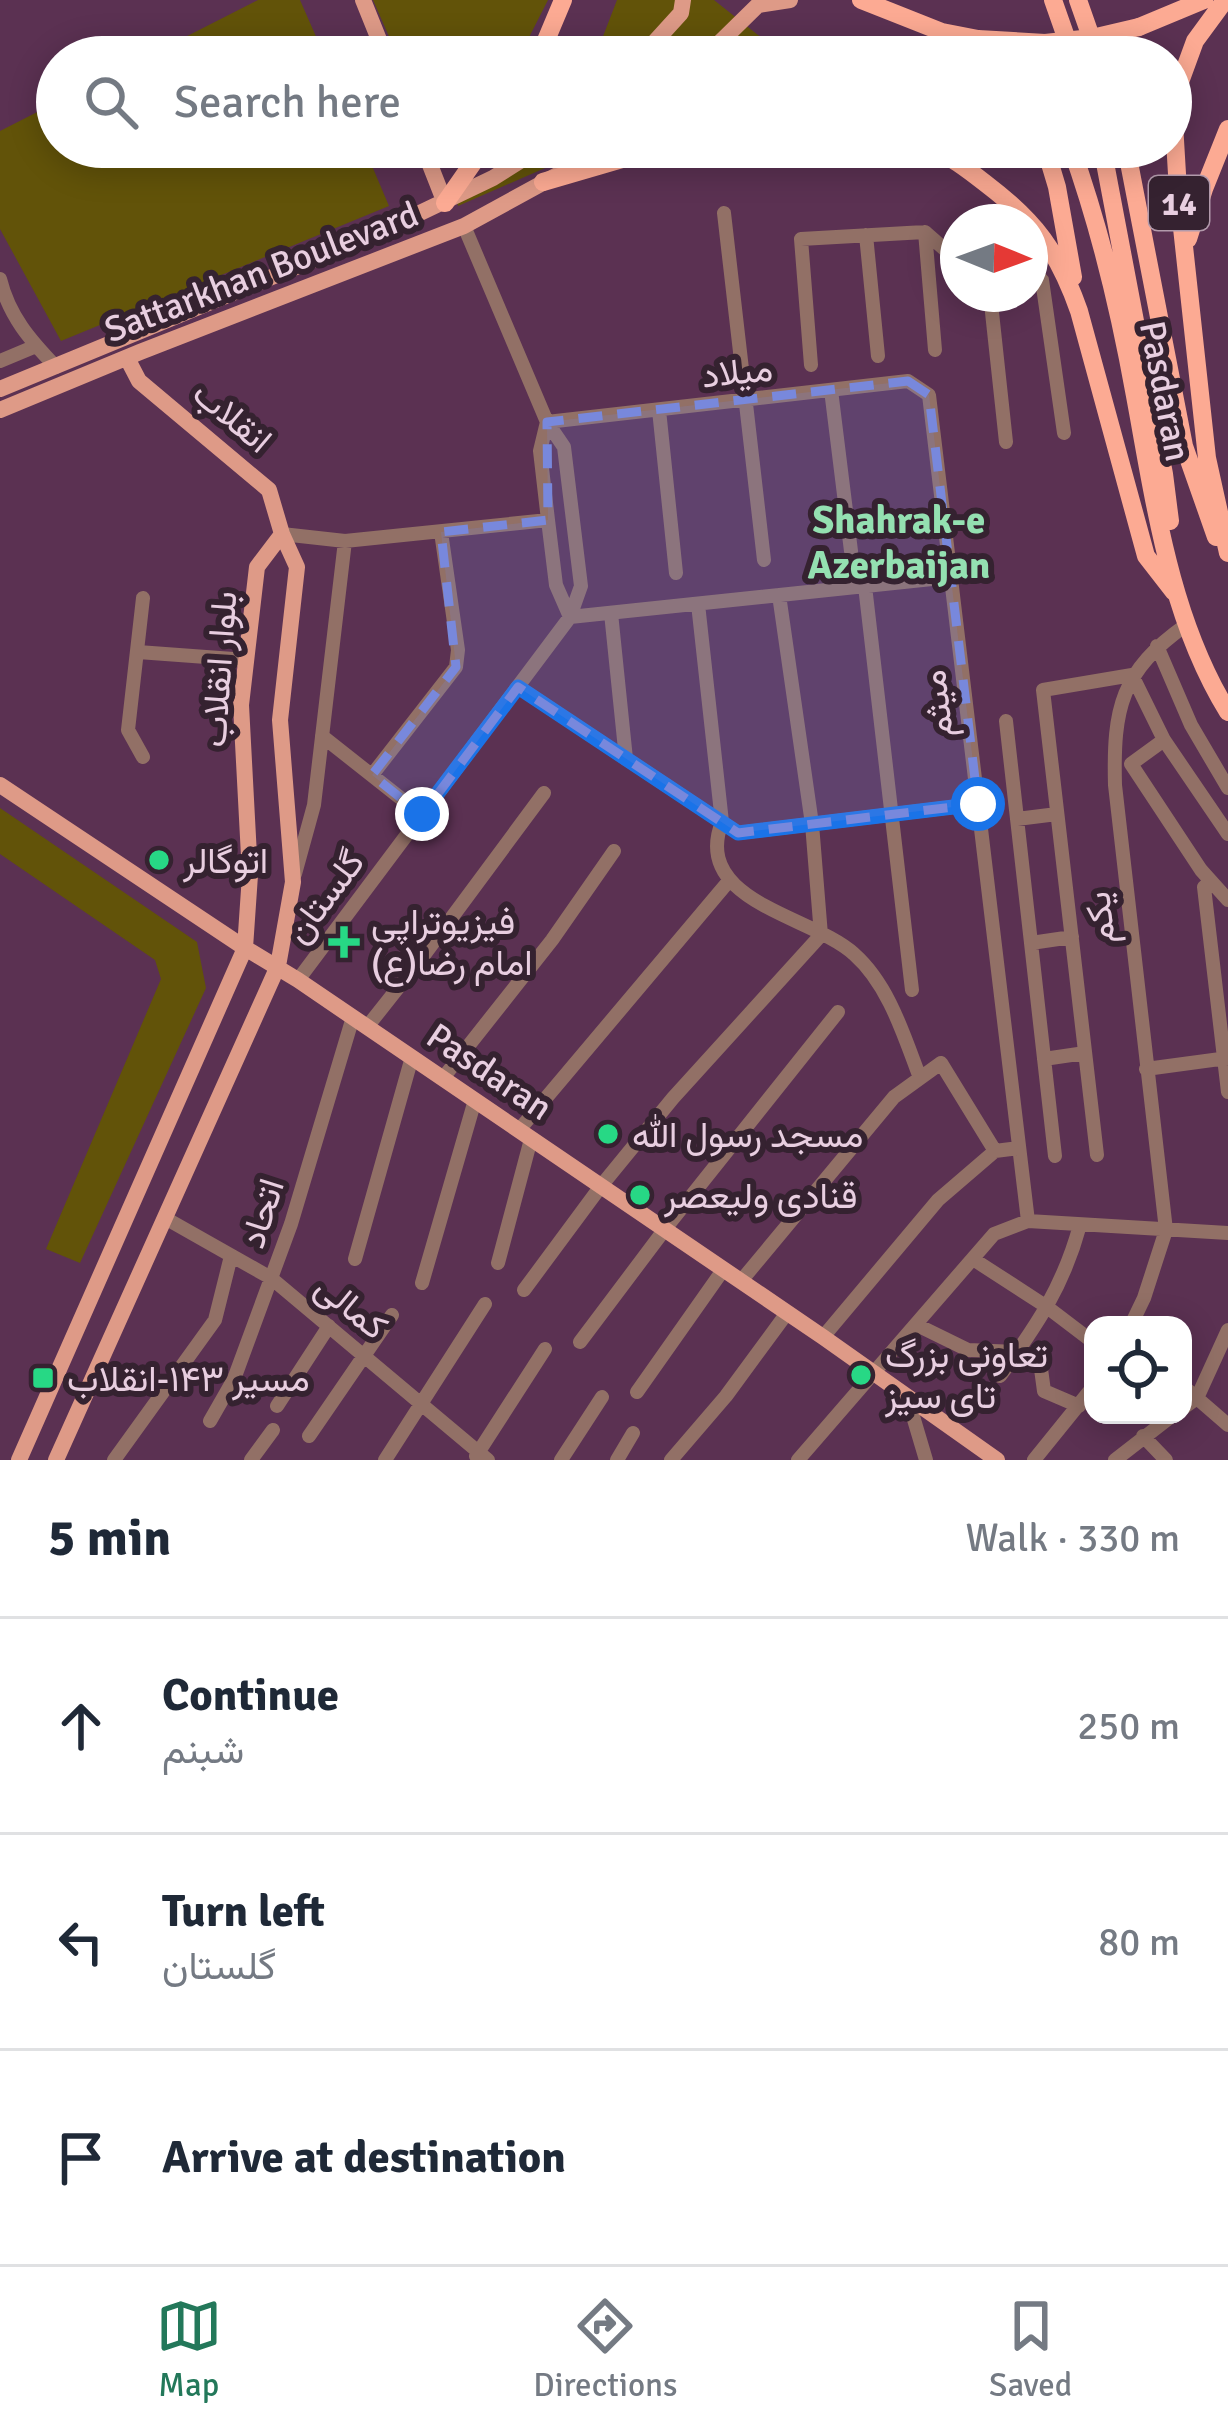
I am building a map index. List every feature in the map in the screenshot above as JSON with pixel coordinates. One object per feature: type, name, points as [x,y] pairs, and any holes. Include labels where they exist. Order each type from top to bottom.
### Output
[{"type":"highway","points":[[547,36],[563,0]]},
{"type":"highway","points":[[861,0],[963,36]]},
{"type":"highway","points":[[1053,0],[1066,36]]},
{"type":"highway","points":[[1078,0],[1091,36]]},
{"type":"highway","points":[[1101,36],[1139,27],[1204,0]]},
{"type":"highway","name":"14","points":[[1192,48],[1225,0]]},
{"type":"highway","name":"14","points":[[1185,249],[1228,129]]},
{"type":"highway","points":[[445,203],[469,168]]},
{"type":"highway","points":[[543,182],[591,168]]},
{"type":"highway","points":[[964,168],[1024,214],[1068,279],[1146,556],[1178,598]]},
{"type":"highway","points":[[1051,168],[1079,311]]},
{"type":"highway","name":"Pasdaran","points":[[1077,168],[1104,254],[1178,598],[1210,683],[1228,712]]},
{"type":"highway","points":[[1106,168],[1164,474],[1178,598]]},
{"type":"highway","points":[[1130,168],[1184,446],[1209,524],[1228,563]]},
{"type":"highway","name":"14","points":[[1177,168],[1208,458],[1228,553]]},
{"type":"main road","points":[[363,0],[378,36]]},
{"type":"main road","points":[[726,36],[759,3],[790,0]]},
{"type":"main road","points":[[658,36],[685,4]]},
{"type":"main road","points":[[431,168],[445,203]]},
{"type":"main road","name":"Sattarkhan Boulevard","points":[[0,389],[376,234],[509,168]]},
{"type":"main road","name":"Sattarkhan Boulevard","points":[[0,410],[464,226],[569,168]]},
{"type":"main road","name":"انقلاب","points":[[127,358],[139,381],[269,490],[282,534]]},
{"type":"main road","name":"بلوار انقلاب","points":[[19,1460],[245,948],[250,875],[242,705],[257,567],[282,534],[297,567],[280,720],[293,882],[278,966],[56,1460]]},
{"type":"main road","name":"Pasdaran","points":[[0,785],[278,966],[997,1460]]},
{"type":"street","points":[[724,213],[764,560]]},
{"type":"street","name":"گلستان","points":[[298,980],[570,617],[581,586],[564,447],[548,422],[464,226]]},
{"type":"street","points":[[925,232],[934,350]]},
{"type":"street","points":[[811,365],[801,239],[925,232],[940,245]]},
{"type":"street","points":[[866,235],[878,356]]},
{"type":"street","points":[[1048,255],[1051,249]]},
{"type":"street","points":[[0,279],[6,303],[56,367]]},
{"type":"street","points":[[992,312],[1006,442]]},
{"type":"street","points":[[1042,312],[1064,433]]},
{"type":"street","points":[[0,361],[36,346]]},
{"type":"street","name":"میلاد","points":[[548,422],[908,381],[929,395]]},
{"type":"street","points":[[831,390],[851,551]]},
{"type":"street","name":"میثم","points":[[929,395],[1028,1221]]},
{"type":"street","points":[[658,410],[676,573]]},
{"type":"street","points":[[548,422],[540,451],[556,585],[570,617],[951,577]]},
{"type":"street","points":[[282,534],[345,542],[548,520]]},
{"type":"street","points":[[372,775],[455,667],[458,650],[441,532]]},
{"type":"street","points":[[293,882],[314,805],[345,542]]},
{"type":"street","points":[[866,586],[912,990]]},
{"type":"street","points":[[524,1289],[673,1098],[821,935],[812,824],[779,595]]},
{"type":"street","points":[[143,598],[128,730],[143,757]]},
{"type":"street","points":[[698,604],[722,823],[716,850],[728,881],[764,906],[852,952],[897,1018],[920,1078]]},
{"type":"street","points":[[611,613],[626,759]]},
{"type":"street","name":"یکم","points":[[1166,1230],[1114,785],[1114,739],[1132,675],[1156,646],[1186,625]]},
{"type":"street","points":[[1156,646],[1191,724],[1228,788]]},
{"type":"street","points":[[138,652],[247,659]]},
{"type":"street","points":[[1097,1154],[1043,689],[1132,675],[1164,740],[1228,834]]},
{"type":"street","points":[[518,687],[738,833],[978,804]]},
{"type":"street","points":[[1006,721],[1055,1156]]},
{"type":"street","points":[[322,736],[422,814]]},
{"type":"street","points":[[1164,740],[1131,764],[1201,870],[1228,900]]},
{"type":"street","points":[[360,1022],[424,956],[544,793]]},
{"type":"street","points":[[1017,818],[1058,814]]},
{"type":"street","points":[[442,1078],[552,940],[614,851]]},
{"type":"street","points":[[498,1263],[525,1134],[728,881]]},
{"type":"street","points":[[1204,887],[1228,1092]]},
{"type":"street","points":[[1031,943],[1072,937]]},
{"type":"street","points":[[580,1342],[838,1012]]},
{"type":"street","name":"اتحاد","points":[[210,1421],[234,1378],[360,1022]]},
{"type":"street","points":[[1044,1059],[1085,1053]]},
{"type":"street","points":[[355,1259],[412,1058]]},
{"type":"street","points":[[1146,1069],[1226,1058]]},
{"type":"street","points":[[741,1281],[894,1097],[940,1063],[994,1151]]},
{"type":"street","points":[[422,1283],[475,1100]]},
{"type":"street","points":[[823,1337],[938,1200],[994,1151],[1019,1148]]},
{"type":"street","name":"کمالی","points":[[164,1218],[271,1278],[480,1457]]},
{"type":"street","points":[[798,1460],[994,1234],[1028,1221],[1228,1233]]},
{"type":"street","points":[[1000,1376],[1047,1307],[1069,1265],[1080,1225]]},
{"type":"street","points":[[1135,1316],[1166,1230]]},
{"type":"street","points":[[116,1460],[215,1320],[231,1256]]},
{"type":"street","points":[[974,1259],[1084,1335]]},
{"type":"street","points":[[637,1392],[723,1270]]},
{"type":"street","points":[[385,1460],[485,1304]]},
{"type":"street","points":[[671,1460],[787,1312]]},
{"type":"street","points":[[309,1436],[392,1315]]},
{"type":"street","points":[[917,1325],[968,1350],[1017,1352],[1041,1369],[1044,1391],[1079,1406]]},
{"type":"street","points":[[277,1406],[329,1326]]},
{"type":"street","points":[[1192,1402],[1228,1330]]},
{"type":"street","points":[[480,1457],[545,1349]]},
{"type":"street","points":[[1192,1394],[1228,1425]]},
{"type":"street","points":[[907,1396],[926,1460]]},
{"type":"street","points":[[561,1460],[602,1397]]},
{"type":"street","points":[[1034,1460],[1084,1399]]},
{"type":"street","points":[[1115,1460],[1160,1424]]},
{"type":"street","points":[[251,1460],[273,1430]]},
{"type":"street","points":[[617,1460],[633,1433]]},
{"type":"street","points":[[1143,1436],[1166,1460]]},
{"type":"highlighted area","points":[[908,381],[929,395],[978,804],[738,833],[518,687],[422,815],[372,775],[456,667],[441,532],[548,520],[547,422]]},
{"type":"shaded area","points":[[258,0],[300,0],[316,36],[187,36]]},
{"type":"shaded area","points":[[373,0],[548,0],[530,36],[389,36]]},
{"type":"shaded area","points":[[617,0],[714,0],[760,36],[603,36]]},
{"type":"shaded area","points":[[36,113],[36,168],[373,168],[389,206],[61,341],[0,229],[0,131]]},
{"type":"shaded area","points":[[500,168],[545,168],[458,206],[456,198]]},
{"type":"shaded area","points":[[0,808],[197,942],[206,988],[80,1263],[46,1249],[161,979],[155,960],[0,854]]},
{"type":"place","name":"اتوگالر","points":[[159,860]]},
{"type":"place","name":"فیزیوتراپی امام رضا(ع)","points":[[344,942]]},
{"type":"place","name":"مسجد رسول الله","points":[[608,1134]]},
{"type":"place","name":"قنادی ولیعصر","points":[[640,1195]]},
{"type":"place","name":"تعاونی بزرگ تای سیز","points":[[861,1375]]},
{"type":"place","name":"مسیر ۱۴۳-انقلاب","points":[[43,1378]]},
{"type":"district","name":"Shahrak-e Azerbaijan","points":[[899,542]]},
{"type":"route","points":[[422,814],[518,687],[738,833],[978,804]]}]
